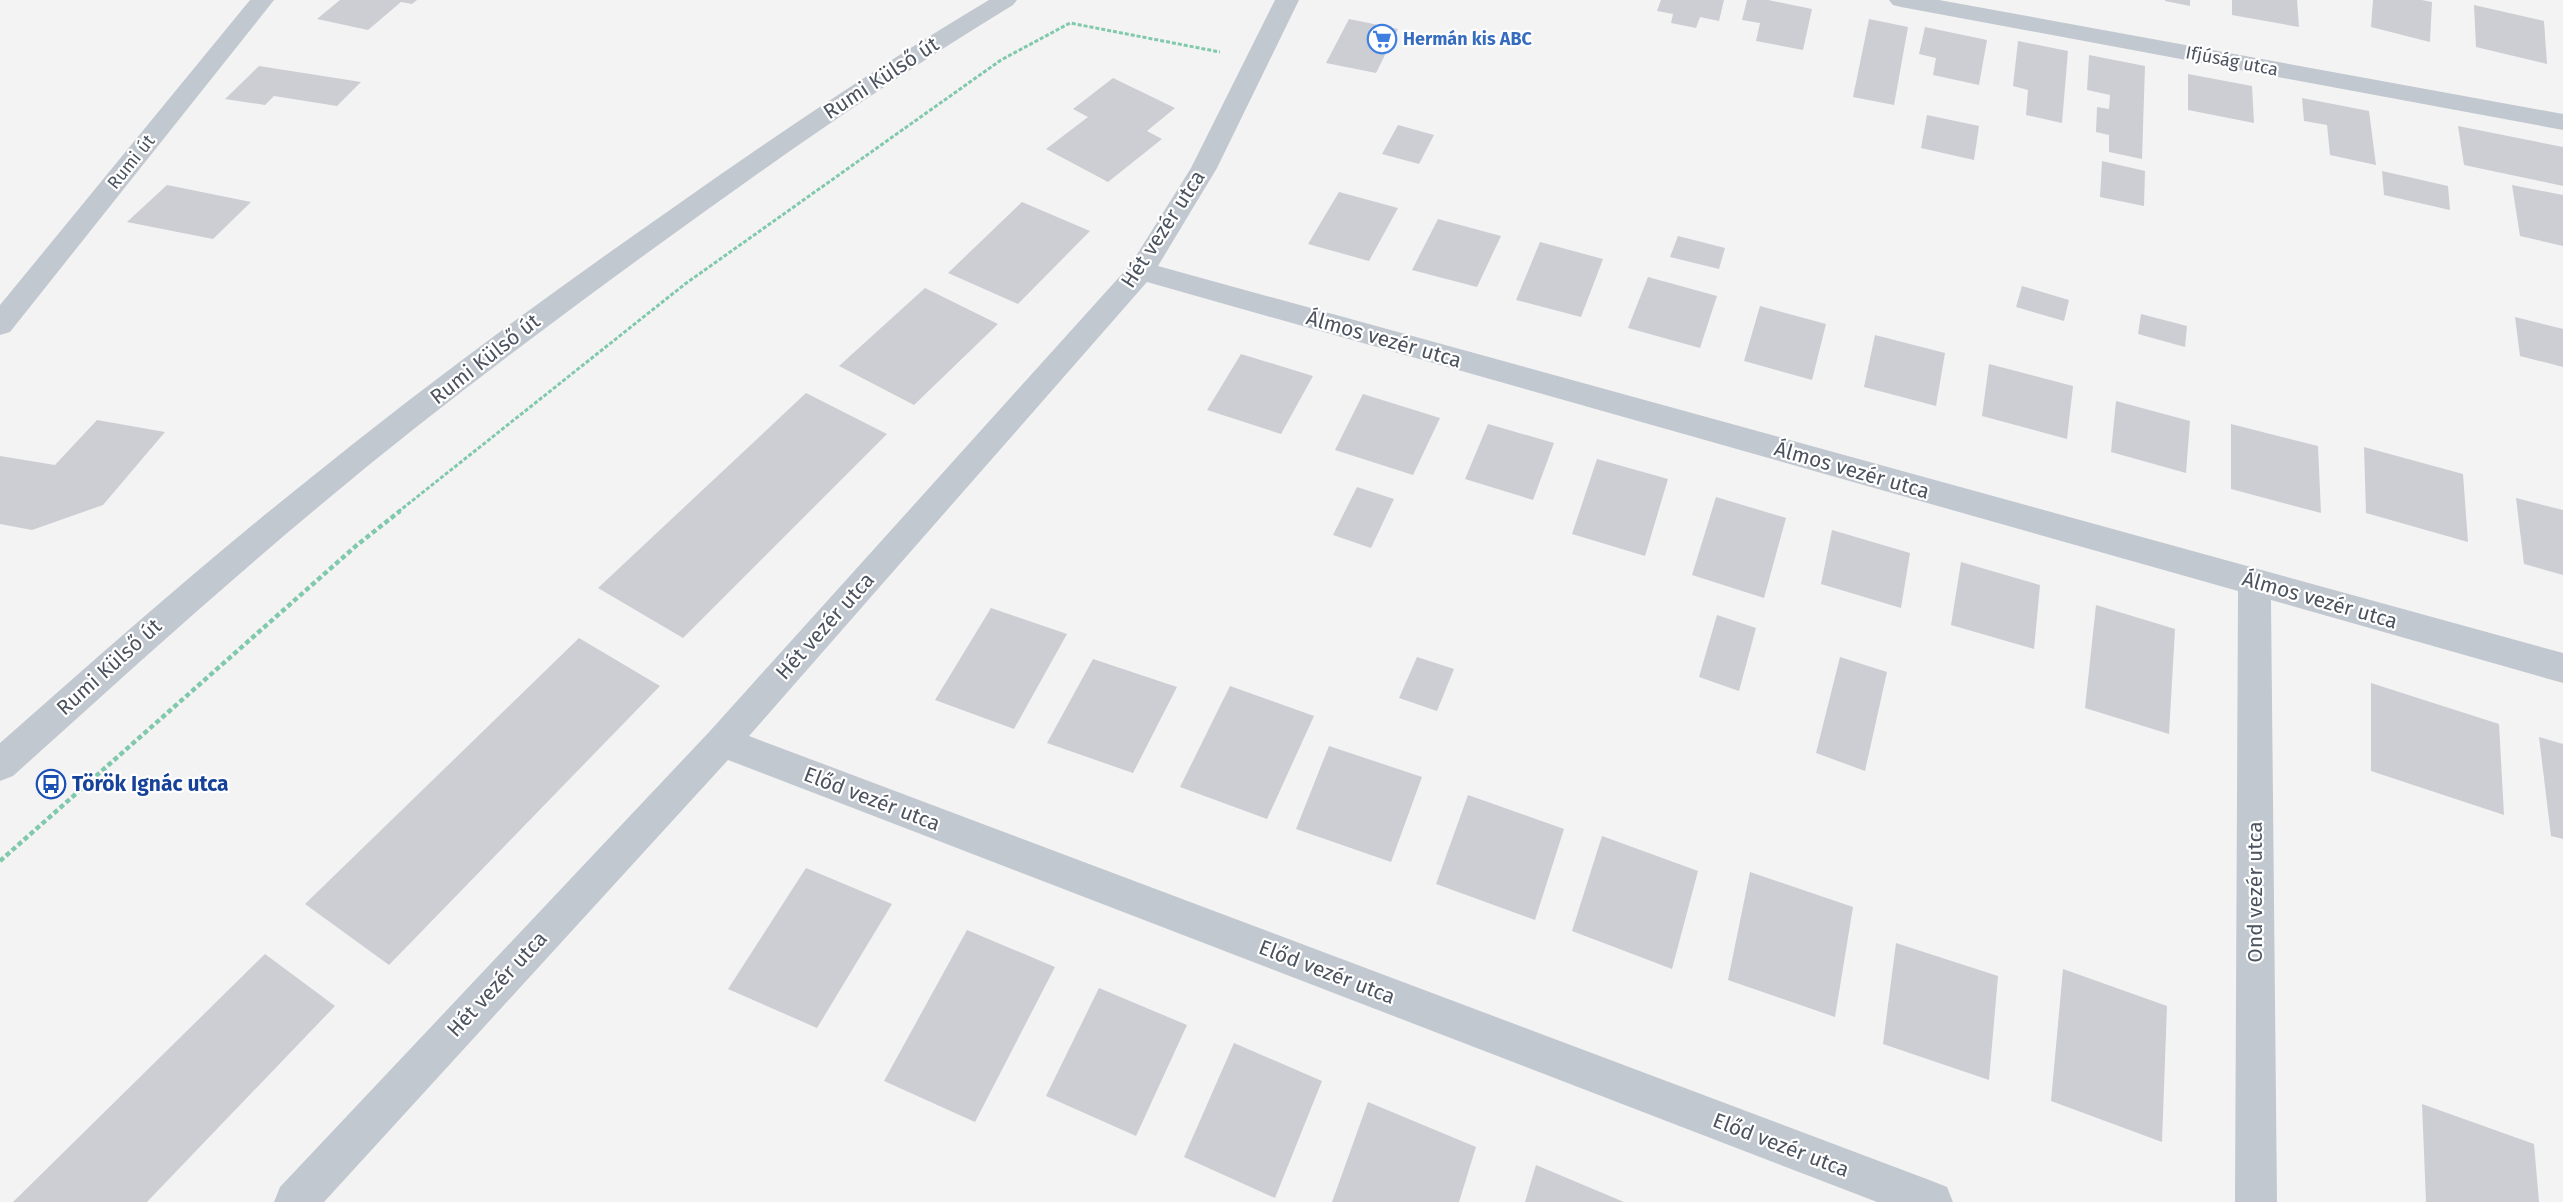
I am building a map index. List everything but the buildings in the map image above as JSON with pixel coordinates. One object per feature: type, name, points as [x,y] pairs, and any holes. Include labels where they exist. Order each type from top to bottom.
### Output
[{"type":"street","name":"Rumi út","points":[[0,325],[262,0]]},
{"type":"street","name":"Rumi Külső út","points":[[0,765],[165,618],[315,492],[577,288],[837,105],[921,50],[1005,0]]},
{"type":"street","name":"Hét vezér utca","points":[[295,1202],[722,742],[1141,271],[1204,168],[1287,0]]},
{"type":"street","name":"Ifjúság utca","points":[[1901,0],[2032,12],[2563,122]]},
{"type":"street","name":"Álmos vezér utca","points":[[1141,271],[2563,668]]},
{"type":"street","name":"Ond vezér utca","points":[[2254,582],[2256,1202]]},
{"type":"street","name":"Előd vezér utca","points":[[722,742],[1932,1202]]},
{"type":"path","points":[[0,861],[366,537],[685,284],[1001,60],[1070,23],[1206,50],[1259,57]]},
{"type":"place","name":"Hermán kis ABC","points":[[1382,39]]},
{"type":"place","name":"Török Ignác utca","points":[[51,784]]}]
